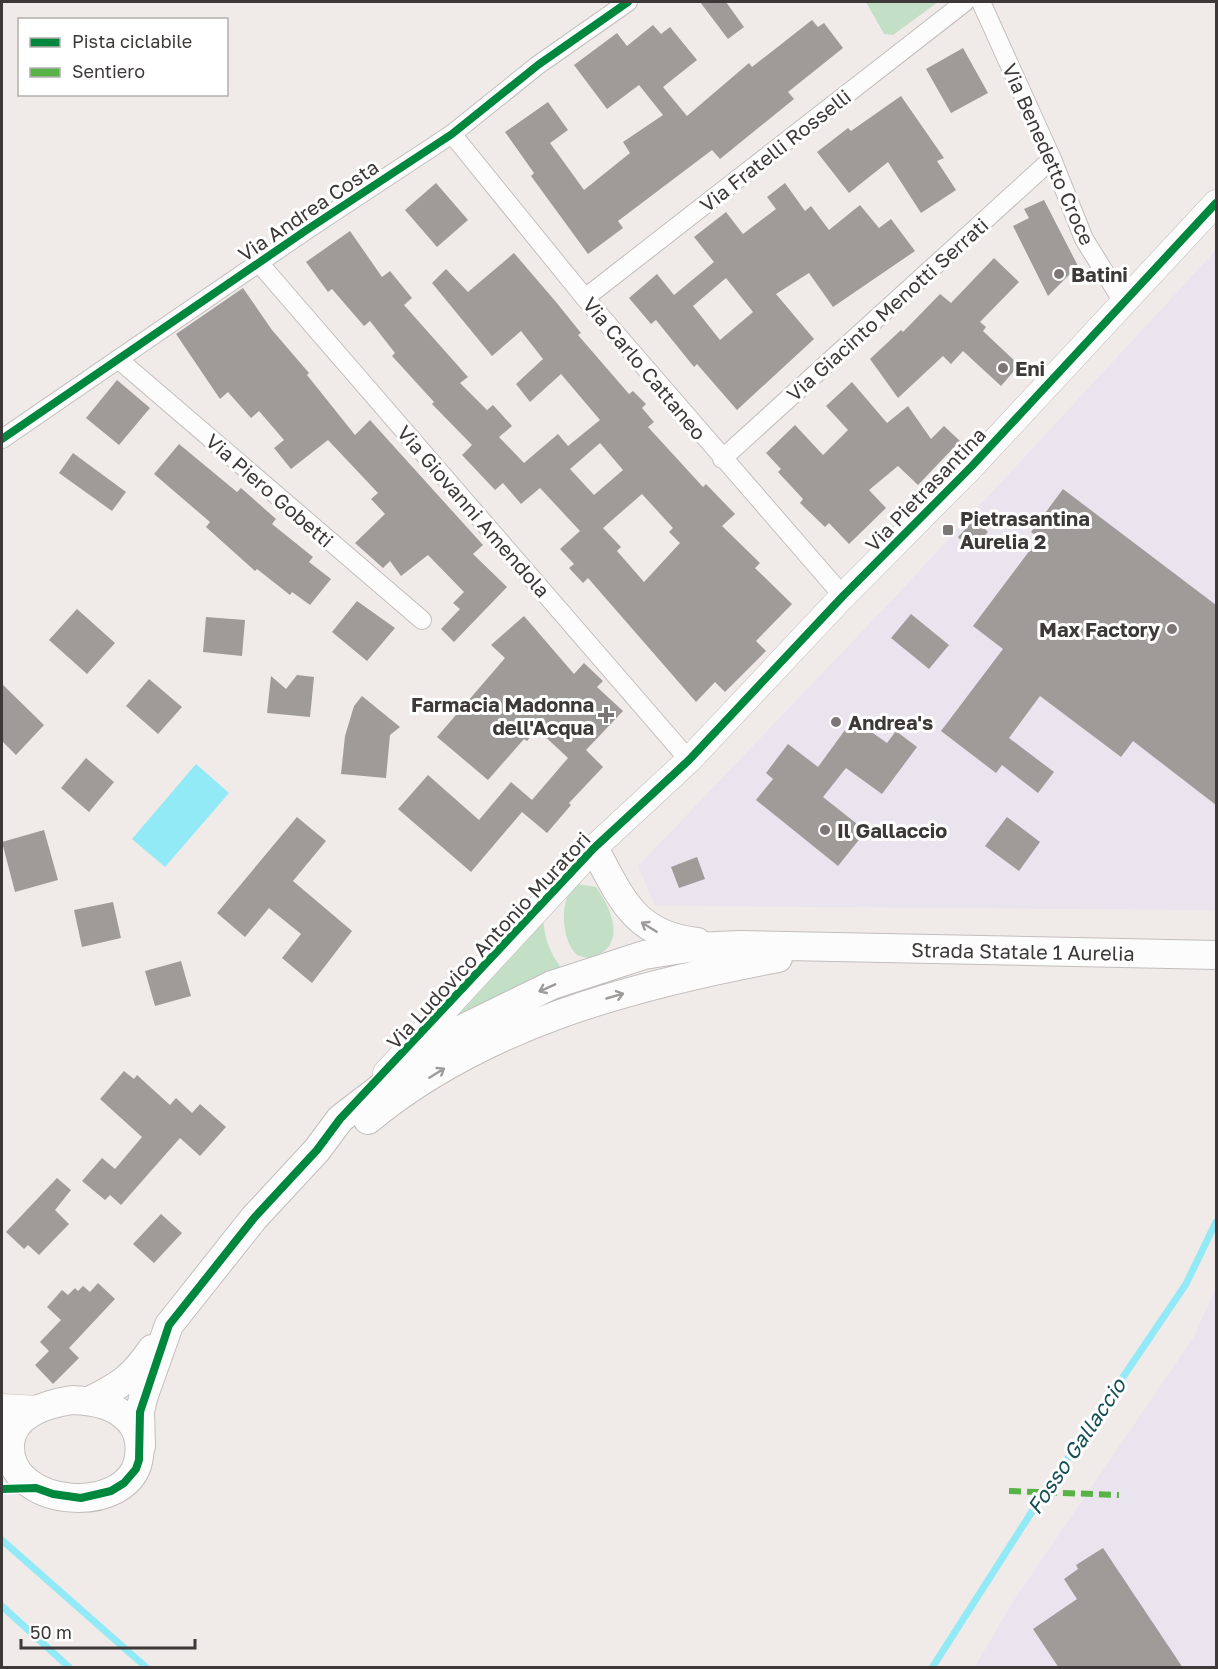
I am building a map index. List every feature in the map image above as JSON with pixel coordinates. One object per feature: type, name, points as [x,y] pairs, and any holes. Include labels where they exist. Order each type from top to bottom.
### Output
[{"type":"main road","points":[[594,848],[621,898],[646,926],[678,940],[725,946]]},
{"type":"main road","name":"Strada Statale 1 Aurelia","points":[[141,1446],[140,1413],[143,1398],[169,1324],[265,1206],[317,1150],[340,1119],[435,1046],[464,1028],[552,985],[644,955],[695,947],[1216,955]]},
{"type":"main road","name":"Strada Statale 1 Aurelia","points":[[265,1206],[387,1104],[496,1040],[581,1006],[687,975],[830,948]]},
{"type":"main road","points":[[89,1401],[118,1387],[130,1378],[169,1324]]},
{"type":"main road","points":[[89,1401],[116,1409],[126,1417],[138,1435],[141,1446],[136,1469],[124,1484],[111,1491],[81,1498],[53,1494],[36,1488],[25,1480],[13,1464],[6,1444],[18,1424],[39,1409],[54,1403],[89,1401]]},
{"type":"main road","points":[[2,1489],[36,1488]]},
{"type":"street","name":"Via Fratelli Rosselli","points":[[585,298],[965,2]]},
{"type":"street","name":"Via Benedetto Croce","points":[[981,2],[1052,159],[1084,239],[1123,302]]},
{"type":"street","name":"Via Andrea Costa","points":[[2,439],[452,134],[538,65],[624,3]]},
{"type":"street","name":"Via Carlo Cattaneo","points":[[452,134],[585,298],[722,459],[843,596]]},
{"type":"street","name":"Via Giacinto Menotti Serrati","points":[[722,459],[1052,159]]},
{"type":"street","name":"Via Pietrasantina","points":[[652,795],[689,760],[843,596],[972,466],[1216,203]]},
{"type":"street","name":"Via Giovanni Amendola","points":[[259,263],[689,760]]},
{"type":"street","name":"Via Piero Gobetti","points":[[118,359],[422,620]]},
{"type":"street","name":"Via Ludovico Antonio Muratori","points":[[351,1110],[594,848],[652,795]]},
{"type":"street","points":[[2,1407],[39,1409]]},
{"type":"shaded area","points":[[1216,250],[1216,910],[655,906],[638,866],[895,597]]},
{"type":"shaded area","points":[[1216,1288],[1216,1667],[974,1668],[1012,1603],[1193,1338]]},
{"type":"green space","points":[[866,2],[938,2],[893,35],[884,34]]},
{"type":"green space","points":[[577,884],[596,887],[606,903],[613,922],[614,931],[608,948],[594,957],[577,955],[565,930],[564,908],[571,890]]},
{"type":"green space","points":[[543,915],[548,944],[564,971],[443,1028]]},
{"type":"water","points":[[196,764],[229,793],[165,867],[132,839]]},
{"type":"building","points":[[700,2],[726,2],[744,27],[728,39]]},
{"type":"building","points":[[812,20],[818,27],[824,23],[843,48],[788,92],[794,99],[720,159],[712,150],[618,221],[623,228],[588,254],[531,176],[534,173],[505,132],[548,102],[568,130],[550,143],[584,190],[630,153],[623,142],[663,115],[639,85],[607,109],[574,65],[617,33],[627,46],[653,25],[661,34],[670,27],[697,60],[663,87],[687,116],[749,63],[752,67]]},
{"type":"building","points":[[963,48],[988,93],[951,113],[926,69]]},
{"type":"building","points":[[901,96],[944,158],[937,161],[956,190],[921,213],[888,162],[849,193],[817,152],[848,128],[851,131]]},
{"type":"building","points":[[436,183],[468,220],[437,247],[405,210]]},
{"type":"building","points":[[785,183],[805,211],[811,206],[829,230],[860,205],[879,228],[891,219],[915,251],[833,307],[809,273],[776,294],[814,339],[737,410],[697,364],[694,367],[656,320],[651,324],[629,298],[657,274],[674,295],[714,262],[694,237],[726,212],[743,234],[776,209],[767,197]],"holes":[[[726,278],[753,312],[720,340],[693,306]]]},
{"type":"building","points":[[1044,200],[1078,266],[1048,296],[1013,226],[1029,218],[1024,209]]},
{"type":"building","points":[[350,231],[382,277],[390,271],[412,298],[404,305],[468,377],[460,383],[487,410],[493,405],[512,426],[499,437],[524,463],[558,434],[568,446],[600,420],[561,374],[530,402],[516,384],[543,359],[521,331],[492,356],[432,283],[446,269],[468,292],[514,253],[581,333],[578,335],[629,394],[633,391],[646,404],[642,408],[654,422],[648,427],[703,487],[706,484],[735,514],[722,526],[760,563],[755,568],[792,604],[756,641],[766,651],[725,692],[715,682],[696,702],[588,578],[583,583],[569,568],[574,564],[560,549],[580,531],[540,488],[521,504],[503,483],[495,490],[462,455],[472,445],[432,404],[434,402],[392,356],[395,353],[370,321],[364,326],[332,289],[328,292],[306,262]],"holes":[[[600,443],[623,470],[594,495],[570,469]],[[642,494],[673,528],[669,532],[680,543],[644,582],[617,551],[621,547],[603,528]]]},
{"type":"building","points":[[994,258],[1019,282],[980,322],[986,327],[983,331],[1019,365],[1001,386],[963,351],[951,364],[943,356],[898,398],[870,359],[901,330],[903,332],[940,294],[951,303]]},
{"type":"building","points":[[243,288],[272,330],[309,373],[307,375],[355,435],[370,420],[483,545],[473,554],[507,587],[454,642],[441,629],[460,609],[453,603],[464,592],[428,555],[401,576],[390,561],[383,568],[355,543],[385,514],[371,499],[378,493],[328,440],[291,469],[274,448],[284,440],[259,411],[251,418],[228,392],[220,399],[176,334]]},
{"type":"building","points":[[117,380],[150,408],[119,445],[86,418]]},
{"type":"building","points":[[852,382],[887,423],[908,406],[931,439],[944,426],[960,441],[918,485],[898,466],[869,490],[886,508],[849,544],[829,523],[825,527],[800,503],[803,499],[778,472],[781,469],[766,453],[795,425],[823,455],[848,430],[826,406]]},
{"type":"building","points":[[179,444],[237,492],[241,488],[276,519],[272,524],[313,557],[309,562],[331,579],[310,605],[292,592],[290,595],[257,569],[255,571],[206,527],[210,522],[154,474]]},
{"type":"building","points":[[73,453],[126,492],[112,511],[59,473]]},
{"type":"building","points":[[1063,489],[1216,605],[1216,805],[1133,741],[1121,757],[1040,696],[1009,738],[1054,772],[1038,793],[1002,765],[996,773],[941,731],[1003,649],[973,626],[1039,538],[1031,532]]},
{"type":"building","points":[[975,519],[988,532],[970,551],[958,537]]},
{"type":"building","points":[[357,601],[395,628],[367,661],[332,632]]},
{"type":"building","points":[[77,609],[115,643],[87,674],[49,640]]},
{"type":"building","points":[[911,614],[949,645],[929,669],[891,638]]},
{"type":"building","points":[[524,616],[574,674],[584,663],[603,681],[597,687],[623,711],[586,750],[603,767],[569,803],[571,805],[547,833],[522,812],[471,872],[398,809],[428,775],[479,820],[511,782],[532,800],[568,758],[537,729],[527,741],[524,739],[488,780],[437,737],[505,658],[491,645]]},
{"type":"building","points":[[206,617],[245,620],[242,656],[203,652]]},
{"type":"building","points":[[297,675],[314,677],[310,717],[267,713],[271,676],[286,689]]},
{"type":"building","points":[[149,679],[182,707],[158,734],[126,706]]},
{"type":"building","points":[[2,684],[44,725],[16,755],[2,741]]},
{"type":"building","points":[[362,696],[400,727],[390,735],[386,778],[341,774],[345,736],[354,706]]},
{"type":"building","points":[[853,719],[887,743],[896,731],[917,747],[882,794],[846,768],[823,797],[866,831],[838,866],[756,800],[773,779],[766,773],[788,744],[818,767]]},
{"type":"building","points":[[86,758],[114,782],[89,812],[61,788]]},
{"type":"building","points":[[297,817],[326,841],[293,881],[352,931],[312,983],[282,958],[301,934],[269,908],[245,937],[217,913]]},
{"type":"building","points":[[1007,817],[1040,842],[1019,871],[985,846]]},
{"type":"building","points":[[44,830],[58,880],[15,892],[2,842]]},
{"type":"building","points":[[697,857],[705,879],[679,888],[671,867]]},
{"type":"building","points":[[113,902],[121,938],[82,947],[74,910]]},
{"type":"building","points":[[181,961],[191,996],[155,1006],[145,971]]},
{"type":"building","points":[[124,1071],[134,1079],[137,1075],[170,1105],[176,1098],[192,1113],[200,1104],[226,1127],[200,1156],[180,1138],[121,1205],[110,1195],[105,1200],[82,1181],[102,1158],[115,1169],[142,1137],[100,1099]]},
{"type":"building","points":[[57,1178],[71,1190],[55,1210],[69,1224],[39,1255],[28,1245],[24,1249],[6,1232]]},
{"type":"building","points":[[161,1214],[182,1233],[154,1263],[133,1244]]},
{"type":"building","points":[[98,1283],[115,1299],[69,1348],[79,1358],[53,1384],[35,1365],[49,1351],[40,1342],[61,1320],[47,1307],[62,1290],[68,1295],[75,1288],[78,1291],[83,1286],[90,1292]]},
{"type":"building","points":[[1103,1548],[1183,1668],[1059,1668],[1033,1629],[1077,1599],[1064,1579],[1078,1569],[1076,1565]]},
{"type":"waterway","name":"Fosso Gallaccio","points":[[932,1668],[1033,1510],[1186,1284],[1216,1222]]},
{"type":"waterway","points":[[2,1540],[147,1668]]},
{"type":"waterway","points":[[2,1606],[70,1668]]},
{"type":"marked path","points":[[1009,1491],[1119,1495]]},
{"type":"cycle path","points":[[2,439],[308,229],[452,134],[538,65],[628,2]]},
{"type":"cycle path","points":[[2,1489],[36,1488],[53,1494],[81,1498],[111,1491],[124,1483],[136,1469],[139,1460],[140,1412],[169,1325],[254,1218],[317,1150],[340,1119],[594,848],[689,760],[843,596],[972,466],[1216,203]]},
{"type":"place","name":"Batini","points":[[1059,274]]},
{"type":"place","name":"Eni","points":[[1003,368]]},
{"type":"place","name":"Pietrasantina Aurelia 2","points":[[948,530]]},
{"type":"place","name":"Max Factory","points":[[1172,629]]},
{"type":"place","name":"Farmacia Madonna dell'Acqua","points":[[606,715]]},
{"type":"place","name":"Andrea's","points":[[836,722]]},
{"type":"place","name":"Il Gallaccio","points":[[825,830]]}]
